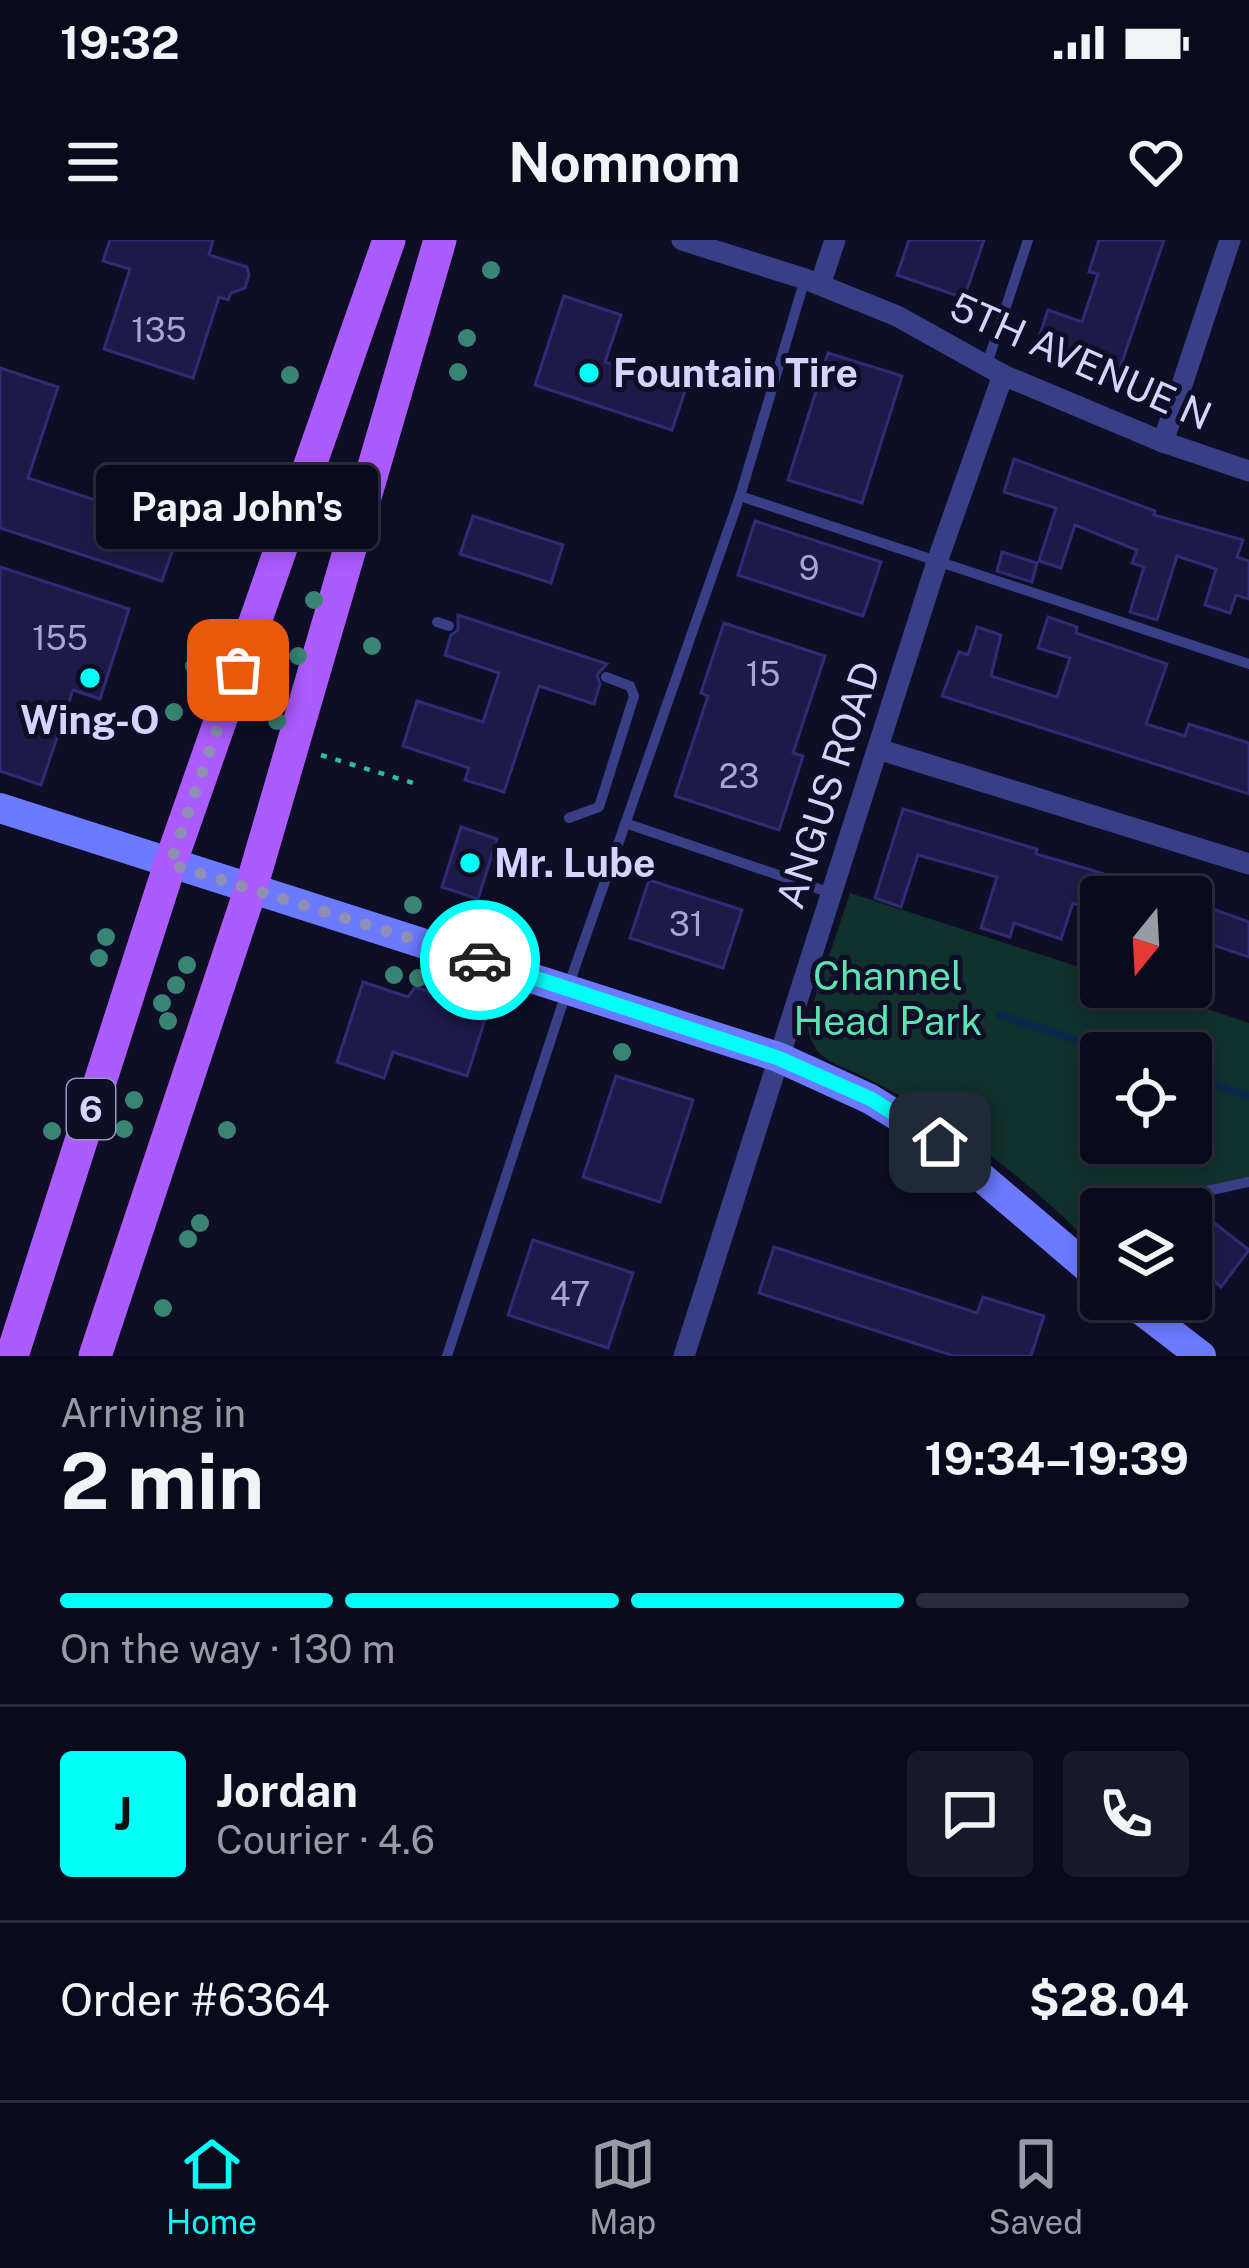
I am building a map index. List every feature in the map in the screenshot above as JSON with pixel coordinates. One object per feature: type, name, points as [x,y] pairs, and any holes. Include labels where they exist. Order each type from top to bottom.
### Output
[{"type":"main road","name":"6","points":[[12,1356],[170,864],[389,240]]},
{"type":"main road","name":"6","points":[[95,1356],[251,888],[440,240]]},
{"type":"street","name":"5TH AVENUE N","points":[[682,240],[813,282],[897,316],[994,371],[1163,442],[1249,471]]},
{"type":"street","points":[[813,282],[835,240]]},
{"type":"street","points":[[1163,442],[1230,240]]},
{"type":"street","name":"ANGUS ROAD","points":[[685,1356],[994,371]]},
{"type":"street","points":[[878,749],[1249,864]]},
{"type":"street","points":[[0,808],[778,1058],[871,1099],[940,1142],[1080,1261]]},
{"type":"street","points":[[1156,1320],[1201,1356]]},
{"type":"lane","points":[[994,371],[1028,240]]},
{"type":"lane","points":[[447,1356],[568,987],[813,282]]},
{"type":"lane","points":[[740,496],[1249,664]]},
{"type":"lane","points":[[568,818],[599,807],[634,696],[629,686],[606,677]]},
{"type":"lane","points":[[625,824],[831,893]]},
{"type":"lane","points":[[1212,1190],[1249,1182]]},
{"type":"path","points":[[292,748],[413,783]]},
{"type":"green space","name":"Channel Head Park","points":[[850,893],[1080,967],[1080,1008],[1204,1008],[1249,1023],[1249,1182],[1212,1190],[1080,1188],[1080,1234],[959,1133],[824,1057],[807,1022]]},
{"type":"building","points":[[110,240],[213,240],[209,255],[247,267],[245,288],[231,293],[228,300],[219,297],[193,378],[104,349],[130,269],[103,261]]},
{"type":"building","points":[[909,240],[984,240],[964,298],[897,275]]},
{"type":"building","points":[[1099,240],[1164,240],[1120,368],[1037,343],[1048,310],[1082,322],[1098,274],[1089,272]]},
{"type":"building","name":"Fountain Tire","points":[[564,296],[621,315],[605,362],[686,388],[672,430],[535,385]]},
{"type":"building","points":[[828,353],[902,376],[862,503],[788,480]]},
{"type":"building","points":[[0,368],[58,387],[28,478],[168,524],[176,540],[162,581],[0,528]]},
{"type":"building","points":[[1014,459],[1155,511],[1154,515],[1243,540],[1237,557],[1249,561],[1249,599],[1236,595],[1230,613],[1205,605],[1216,569],[1177,556],[1157,620],[1130,612],[1144,567],[1132,563],[1137,550],[1075,525],[1061,568],[1039,561],[1056,508],[1004,492]]},
{"type":"building","points":[[473,516],[563,545],[551,583],[460,554]]},
{"type":"building","points":[[755,521],[881,562],[863,616],[738,575]]},
{"type":"building","points":[[1002,552],[1037,563],[1032,582],[997,571]]},
{"type":"building","points":[[0,567],[129,609],[100,699],[73,690],[41,785],[0,771]]},
{"type":"building","points":[[458,615],[607,664],[597,675],[600,684],[594,704],[539,686],[504,792],[465,780],[469,768],[403,746],[417,701],[483,722],[499,673],[445,655],[451,635],[458,630]]},
{"type":"building","points":[[1048,617],[1077,627],[1076,633],[1167,664],[1146,724],[1185,736],[1189,724],[1249,743],[1249,794],[942,696],[959,652],[968,655],[977,627],[1001,635],[991,676],[1057,697],[1070,658],[1038,648]]},
{"type":"building","points":[[724,623],[825,656],[793,753],[803,756],[779,830],[675,796],[708,696],[701,693]]},
{"type":"building","points":[[903,809],[1110,876],[1080,876],[1080,905],[1073,903],[1061,939],[1014,923],[1010,937],[981,928],[997,877],[918,855],[901,907],[875,898]]},
{"type":"building","name":"Mr. Lube","points":[[461,827],[497,839],[478,899],[442,887]]},
{"type":"building","points":[[649,880],[742,910],[723,968],[630,938]]},
{"type":"building","points":[[1212,909],[1249,922],[1249,957],[1212,945]]},
{"type":"building","points":[[363,982],[408,997],[415,987],[488,1010],[467,1076],[393,1052],[384,1078],[337,1062]]},
{"type":"building","points":[[616,1076],[693,1100],[660,1202],[583,1177]]},
{"type":"building","points":[[1212,1223],[1249,1250],[1221,1287],[1212,1280]]},
{"type":"building","points":[[533,1240],[633,1273],[608,1348],[508,1315]]},
{"type":"building","points":[[774,1247],[977,1313],[983,1297],[1044,1316],[1031,1356],[954,1356],[759,1293]]},
{"type":"waterway","points":[[1000,1015],[1080,1041]]},
{"type":"waterway","points":[[1212,1084],[1249,1096]]},
{"type":"way so far","points":[[238,670],[170,864],[480,960]]},
{"type":"place","name":"Fountain Tire","points":[[589,373]]},
{"type":"place","name":"Papa John's","points":[[238,670]]},
{"type":"place","name":"Wing-O","points":[[90,678]]},
{"type":"place","name":"Mr. Lube","points":[[470,863]]},
{"type":"route","points":[[480,960],[778,1058],[871,1099],[940,1142]]}]
